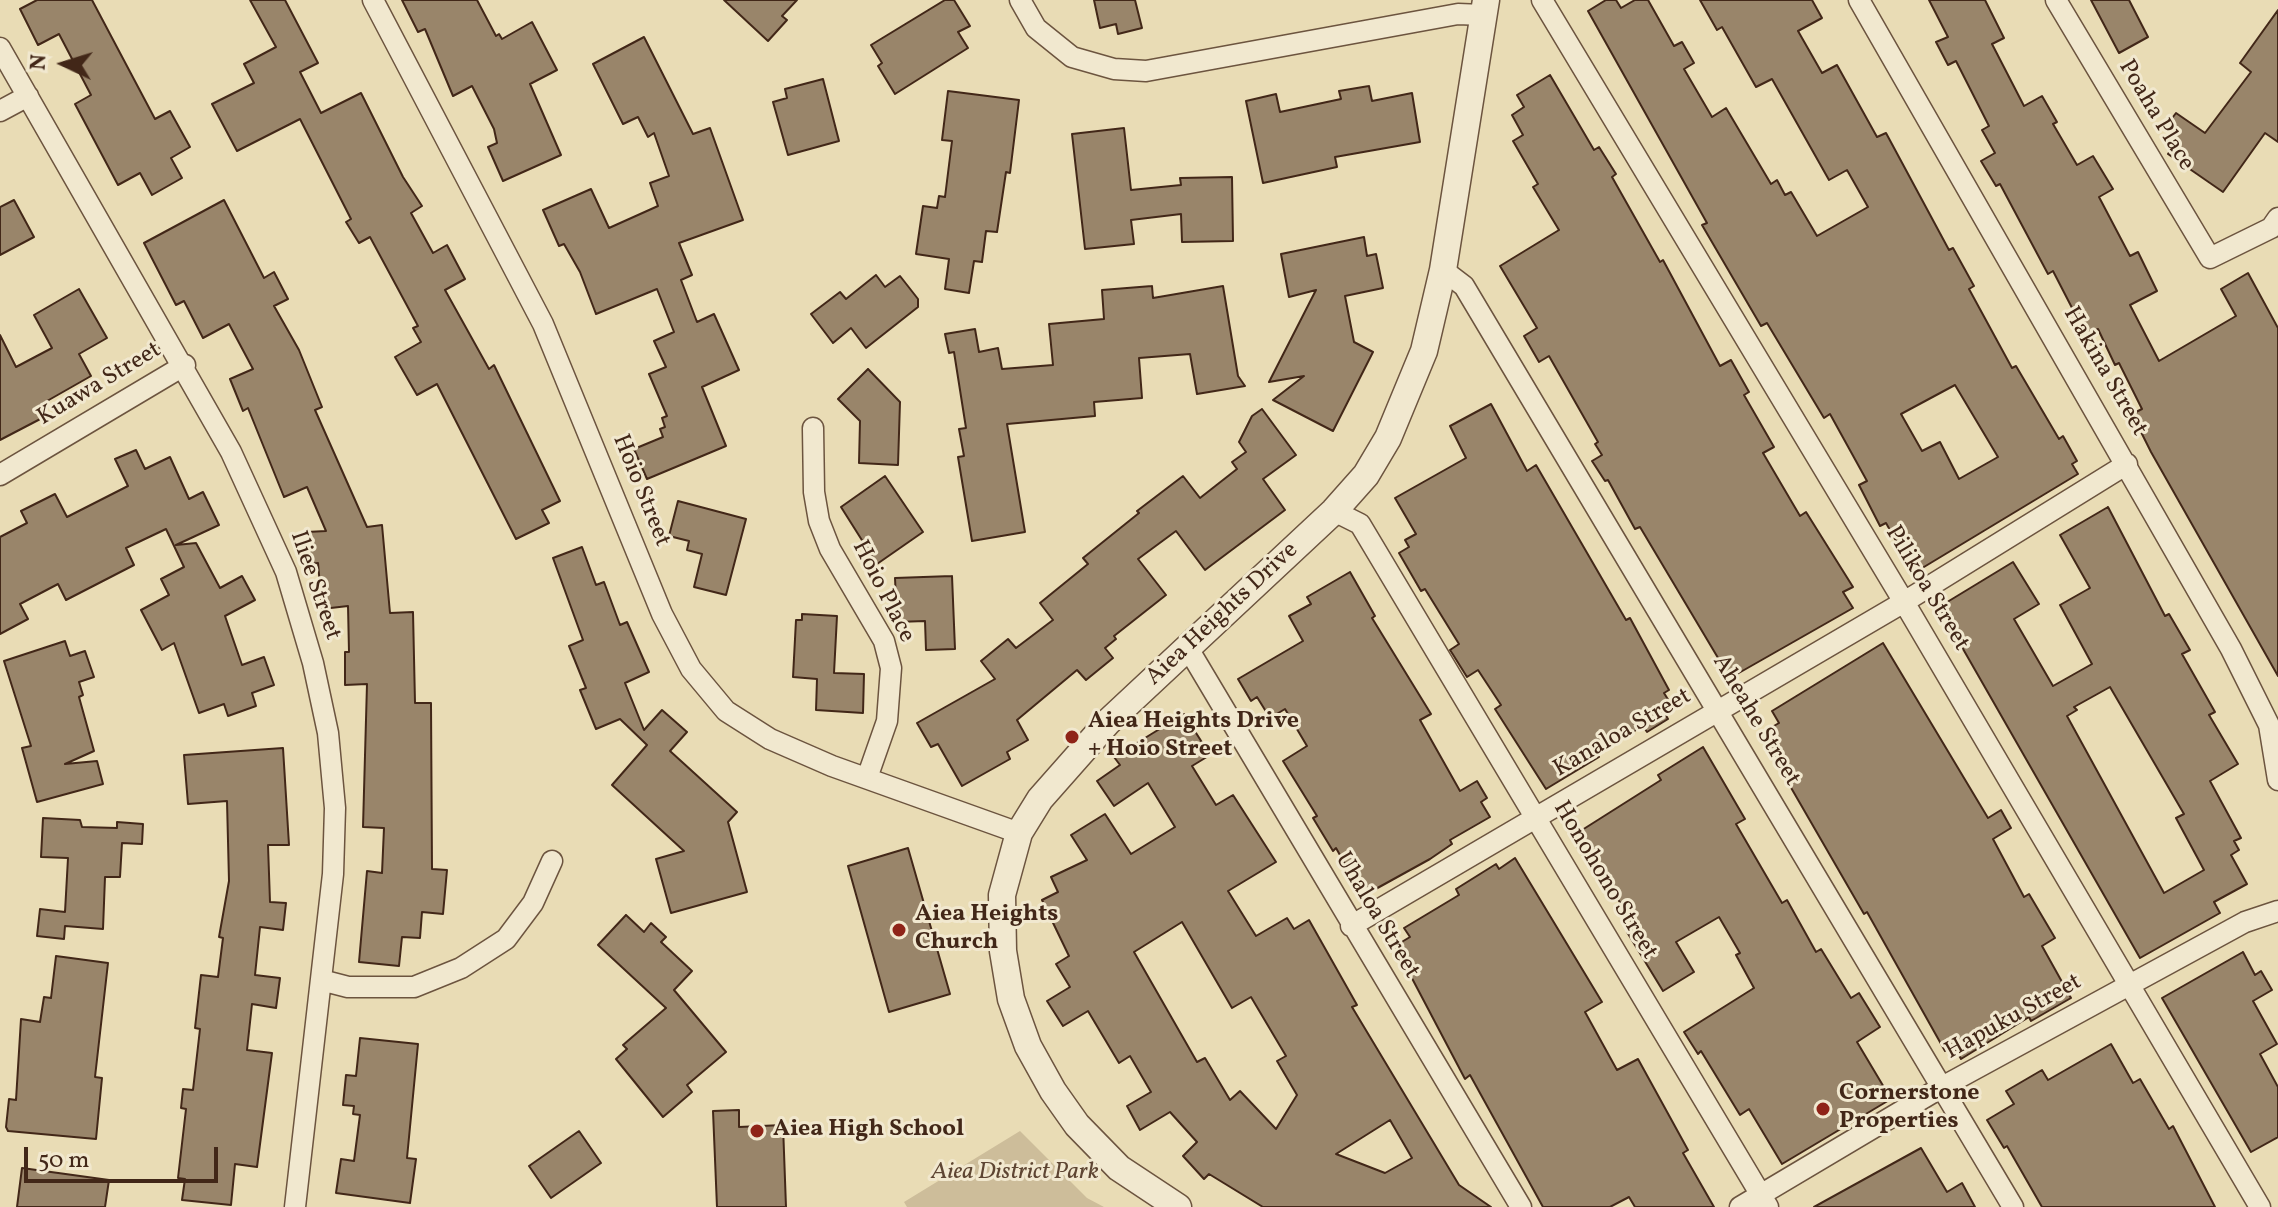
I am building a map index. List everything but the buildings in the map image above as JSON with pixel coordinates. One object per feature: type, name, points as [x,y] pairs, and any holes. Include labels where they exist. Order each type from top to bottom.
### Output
[{"type":"street","name":"Hoio Street","points":[[373,0],[543,324],[662,614],[691,669],[726,711],[770,739],[1019,833]]},
{"type":"street","points":[[1020,0],[1036,28],[1072,57],[1114,69],[1146,71],[1177,68],[1484,7]]},
{"type":"street","name":"Pilikoa Street","points":[[1542,0],[1904,602],[2260,1207]]},
{"type":"street","name":"Hakina Street","points":[[1859,0],[2231,649],[2269,725],[2278,780]]},
{"type":"street","name":"Poaha Place","points":[[2056,0],[2210,258],[2271,228],[2278,218]]},
{"type":"street","name":"Aiea Heights Drive","points":[[1178,1207],[1119,1168],[1077,1125],[1053,1091],[1028,1046],[1011,999],[1003,951],[1002,895],[1019,833],[1040,799],[1092,739],[1334,511],[1366,475],[1409,393],[1424,351],[1443,270],[1484,7]]},
{"type":"street","name":"Iliee Street","points":[[0,48],[185,365],[231,452],[286,572],[313,663],[328,733],[335,808],[333,874],[295,1207]]},
{"type":"street","points":[[0,111],[28,96]]},
{"type":"street","name":"Aheahe Street","points":[[1443,270],[1464,286],[2013,1207]]},
{"type":"street","name":"Kuawa Street","points":[[0,475],[185,365]]},
{"type":"street","name":"Hoio Place","points":[[813,428],[814,492],[819,521],[830,549],[884,641],[891,668],[887,721],[867,778]]},
{"type":"street","name":"Kanaloa Street","points":[[1351,926],[1904,602],[2127,464]]},
{"type":"street","name":"Honohono Street","points":[[1334,511],[1360,524],[1764,1201]]},
{"type":"street","name":"Uhaloa Street","points":[[1189,650],[1521,1207]]},
{"type":"street","points":[[321,980],[348,987],[414,987],[461,968],[506,939],[533,903],[552,861]]},
{"type":"street","name":"Hapuku Street","points":[[1740,1207],[1764,1201],[1942,1087],[2245,922],[2278,911]]},
{"type":"green space","name":"Aiea District Park","points":[[1020,1131],[1087,1198],[1104,1207],[907,1207],[904,1202]]},
{"type":"place","name":"Aiea Heights Drive + Hoio Street","points":[[1072,737]]},
{"type":"place","name":"Aiea Heights Church","points":[[899,930]]},
{"type":"place","name":"Cornerstone Properties","points":[[1823,1109]]},
{"type":"place","name":"Aiea High School","points":[[757,1131]]}]
